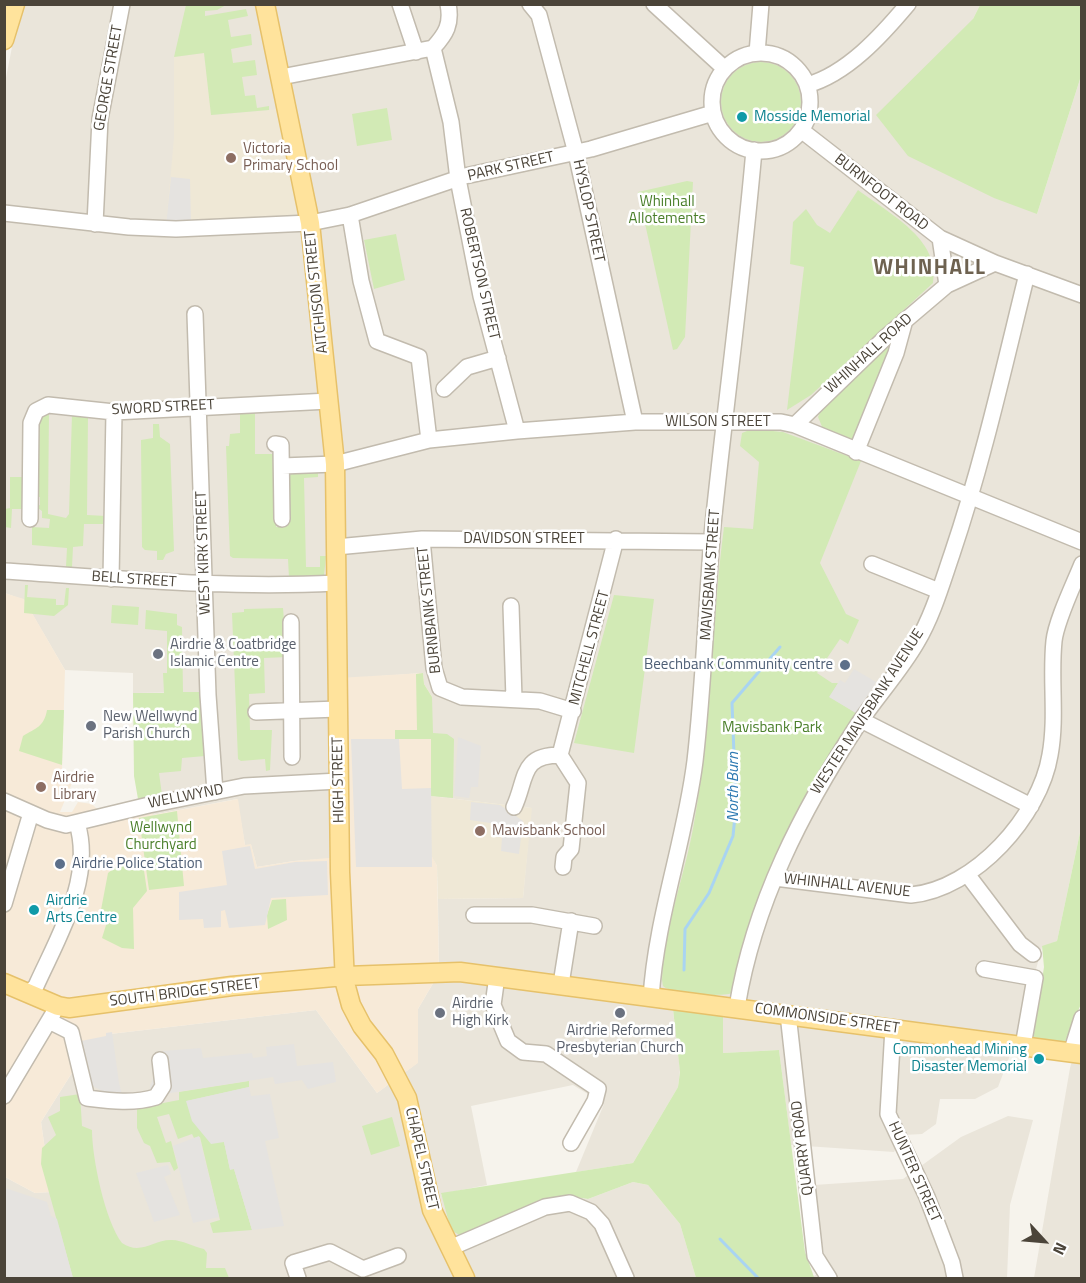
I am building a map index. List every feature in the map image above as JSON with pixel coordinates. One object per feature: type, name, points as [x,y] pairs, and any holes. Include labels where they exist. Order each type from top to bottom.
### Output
[{"type":"main road","points":[[4,40],[15,4]]},
{"type":"main road","name":"AITCHISON STREET","points":[[265,4],[310,223],[335,464],[336,583]]},
{"type":"main road","name":"HIGH STREET","points":[[336,583],[345,976],[351,1005],[373,1043]]},
{"type":"main road","name":"SOUTH BRIDGE STREET","points":[[4,983],[29,993],[53,1014],[69,1008],[173,992],[345,976],[460,972],[497,976]]},
{"type":"main road","name":"COMMONSIDE STREET","points":[[497,976],[1076,1054]]},
{"type":"main road","name":"CHAPEL STREET","points":[[373,1043],[387,1060],[406,1098],[432,1210],[465,1278]]},
{"type":"street","name":"GEORGE STREET","points":[[95,224],[100,119],[122,4]]},
{"type":"street","points":[[400,4],[416,52]]},
{"type":"street","points":[[281,77],[401,52],[416,52],[433,48],[446,33],[451,18],[448,4]]},
{"type":"street","name":"HYSLOP STREET","points":[[530,4],[539,15],[576,153],[635,422]]},
{"type":"street","points":[[654,4],[724,68]]},
{"type":"street","points":[[757,52],[761,4]]},
{"type":"street","points":[[807,85],[822,81],[848,63],[889,27],[908,4]]},
{"type":"street","name":"ROBERTSON STREET","points":[[433,48],[451,122],[458,179],[481,296],[517,431]]},
{"type":"street","points":[[757,52],[777,55],[790,62],[807,85],[810,105],[801,130],[790,141],[777,148],[754,150],[743,147],[727,137],[713,113],[712,100],[715,83],[724,68],[734,60],[757,52]]},
{"type":"street","name":"PARK STREET","points":[[4,213],[95,224],[176,229],[310,223],[350,215],[458,179],[576,153],[713,113]]},
{"type":"street","name":"BURNFOOT ROAD","points":[[801,130],[940,238],[995,263]]},
{"type":"street","name":"MAVISBANK STREET","points":[[651,998],[656,949],[677,861],[694,763],[706,650],[712,542],[754,150]]},
{"type":"street","points":[[350,215],[361,281],[377,341],[419,357],[429,440]]},
{"type":"street","points":[[940,238],[947,285]]},
{"type":"street","points":[[995,263],[1081,294]]},
{"type":"street","name":"WHINHALL ROAD","points":[[795,425],[905,320],[947,285],[995,263]]},
{"type":"street","name":"WESTER MAVISBANK AVENUE","points":[[737,1007],[746,957],[775,878],[803,813],[861,720],[918,641],[939,591],[971,497],[1027,274]]},
{"type":"street","name":"WEST KIRK STREET","points":[[195,314],[208,695],[215,792]]},
{"type":"street","points":[[856,452],[897,353],[905,320]]},
{"type":"street","name":"ROBERTSON STREET","points":[[444,389],[467,367],[498,358]]},
{"type":"street","name":"SWORD STREET","points":[[30,519],[32,423],[36,411],[48,405],[114,412],[329,401]]},
{"type":"street","points":[[111,579],[114,412]]},
{"type":"street","name":"WILSON STREET","points":[[282,466],[335,464],[429,440],[517,431],[635,422],[781,422],[795,425],[856,452],[1082,542]]},
{"type":"street","points":[[275,444],[281,445],[282,519]]},
{"type":"street","name":"DAVIDSON STREET","points":[[336,547],[422,539],[616,539],[712,542]]},
{"type":"street","name":"BURNBANK STREET","points":[[422,539],[434,668],[440,688],[462,697],[540,701],[573,711]]},
{"type":"street","name":"MITCHELL STREET","points":[[560,755],[616,539]]},
{"type":"street","points":[[872,564],[939,591]]},
{"type":"street","name":"WHINHALL AVENUE","points":[[775,878],[911,895],[934,891],[967,874],[1008,837],[1031,806],[1050,756],[1054,715],[1054,639],[1082,564]]},
{"type":"street","name":"BELL STREET","points":[[4,571],[206,585],[271,587],[336,583]]},
{"type":"street","points":[[511,606],[514,699]]},
{"type":"street","points":[[291,622],[292,757]]},
{"type":"street","points":[[256,712],[338,709]]},
{"type":"street","points":[[861,720],[1031,806]]},
{"type":"street","points":[[514,807],[522,791],[526,769],[532,761],[546,755],[560,755],[578,783],[571,849],[564,857],[563,867]]},
{"type":"street","name":"WELLWYND","points":[[4,801],[57,824],[77,823],[149,805],[244,786],[339,781]]},
{"type":"street","points":[[4,904],[31,813]]},
{"type":"street","points":[[29,993],[36,986],[77,888],[83,845],[77,823]]},
{"type":"street","points":[[967,874],[1020,944],[1034,954]]},
{"type":"street","points":[[474,915],[532,915],[594,926]]},
{"type":"street","points":[[561,984],[571,921]]},
{"type":"street","points":[[984,969],[1035,978],[1023,1046]]},
{"type":"street","points":[[497,976],[494,1005],[508,1041],[523,1052],[546,1054],[598,1089],[596,1101],[571,1143]]},
{"type":"street","points":[[4,1096],[53,1014],[71,1032],[87,1098],[143,1101],[156,1097],[163,1086],[160,1060]]},
{"type":"street","name":"QUARRY ROAD","points":[[788,1014],[815,1256],[829,1278]]},
{"type":"street","points":[[1076,1054],[1082,1018]]},
{"type":"street","name":"HUNTER STREET","points":[[893,1028],[888,1114],[927,1197],[952,1263],[955,1278]]},
{"type":"street","points":[[450,1248],[545,1207],[570,1203],[591,1212],[602,1224],[626,1278]]},
{"type":"street","points":[[298,1278],[293,1263],[330,1252],[363,1269],[398,1256]]},
{"type":"shaded area","points":[[5,4],[980,5],[973,19],[1037,214],[1081,76],[1081,828],[1057,941],[1042,947],[1020,1029],[998,1087],[975,1099],[940,1099],[936,1124],[922,1134],[903,1135],[894,1152],[791,1145],[779,1050],[723,1053],[673,1010],[680,1070],[678,1087],[633,1163],[576,1172],[604,1104],[573,1085],[471,1106],[487,1185],[441,1194],[461,1236],[563,1195],[588,1199],[633,1182],[648,1185],[680,1224],[696,1278],[5,1278],[5,1177],[35,1193],[51,1192],[41,1122],[75,1068],[110,1034],[316,1010],[377,1093],[417,1063],[418,1009],[439,973],[438,899],[523,898],[531,808],[431,796],[432,697],[424,684],[423,673],[338,679],[340,858],[294,861],[257,867],[251,845],[245,845],[237,799],[152,815],[149,757],[208,692],[133,693],[133,673],[65,670],[24,600],[5,593],[4,88],[12,47],[5,44]]},
{"type":"shaded area","name":"Victoria Primary School","points":[[204,53],[212,115],[280,109],[299,211],[293,219],[166,225],[174,138],[174,57]]},
{"type":"shaded area","points":[[171,177],[190,179],[191,225],[166,225]]},
{"type":"shaded area","points":[[4,593],[24,599],[65,670],[62,770],[72,783],[60,812],[72,812],[78,802],[92,804],[97,809],[150,798],[153,815],[238,799],[245,845],[251,844],[257,867],[340,857],[338,678],[423,673],[424,684],[432,697],[431,854],[437,866],[439,973],[418,1009],[418,1063],[377,1093],[316,1010],[110,1034],[75,1068],[41,1122],[51,1192],[35,1193],[5,1177]]},
{"type":"shaded area","points":[[854,669],[876,682],[856,713],[829,697],[840,680],[845,683]]},
{"type":"shaded area","points":[[458,737],[481,746],[478,787],[471,787],[469,798],[454,796]]},
{"type":"shaded area","points":[[351,739],[399,739],[402,789],[431,788],[432,867],[356,867]]},
{"type":"shaded area","name":"Mavisbank School","points":[[431,796],[532,808],[523,898],[438,899],[437,866],[431,855]]},
{"type":"shaded area","points":[[471,802],[500,805],[523,821],[519,854],[501,851],[503,825],[470,820]]},
{"type":"shaded area","points":[[250,846],[255,869],[295,862],[327,861],[328,895],[271,898],[265,925],[229,928],[225,910],[221,911],[221,927],[204,928],[203,919],[179,920],[179,892],[227,885],[222,851]]},
{"type":"shaded area","points":[[1081,1029],[1081,1278],[1034,1278],[1070,1068]]},
{"type":"shaded area","points":[[112,1032],[122,1095],[112,1096],[91,1085],[81,1041],[106,1036],[106,1033]]},
{"type":"shaded area","points":[[294,1044],[297,1066],[333,1062],[336,1082],[308,1089],[302,1080],[275,1084],[273,1077],[151,1096],[150,1087],[163,1051],[201,1048],[203,1058],[252,1053],[253,1058],[267,1056],[266,1047]]},
{"type":"shaded area","points":[[249,1087],[251,1096],[270,1094],[279,1138],[265,1141],[284,1226],[252,1230],[234,1169],[230,1170],[224,1142],[211,1144],[192,1121],[186,1101]]},
{"type":"shaded area","points":[[1008,1116],[1033,1120],[1010,1205],[1007,1278],[811,1278],[827,1267],[819,1229],[814,1185],[903,1179],[961,1137]]},
{"type":"shaded area","points":[[199,1136],[219,1217],[193,1223],[173,1146]]},
{"type":"shaded area","points":[[168,1165],[171,1174],[164,1177],[180,1215],[154,1222],[136,1173]]},
{"type":"shaded area","points":[[5,1188],[47,1202],[51,1216],[57,1219],[73,1278],[5,1277]]},
{"type":"green space","points":[[186,5],[226,5],[217,10],[205,11],[205,16],[246,9],[248,16],[228,20],[231,37],[251,34],[252,45],[231,49],[233,63],[255,60],[257,75],[242,77],[245,96],[255,95],[257,108],[269,106],[269,110],[211,115],[204,53],[174,57]]},
{"type":"green space","points":[[980,5],[1081,5],[1081,76],[1037,214],[994,198],[908,156],[876,115],[973,19]]},
{"type":"green space","points":[[761,62],[776,65],[789,74],[798,87],[801,102],[798,117],[789,130],[776,139],[761,142],[746,139],[733,130],[724,117],[721,102],[724,87],[733,74],[746,65]]},
{"type":"green space","points":[[387,108],[392,140],[357,146],[352,114]]},
{"type":"green space","name":"Whinhall Allotements","points":[[687,181],[693,182],[685,337],[677,349],[673,350],[638,192]]},
{"type":"green space","points":[[858,190],[897,218],[921,240],[929,253],[933,267],[933,283],[811,395],[787,410],[804,267],[790,264],[793,222],[806,209],[817,225],[830,233]]},
{"type":"green space","points":[[396,234],[405,280],[374,289],[364,240]]},
{"type":"green space","points":[[890,345],[892,346],[853,442],[823,429],[818,417],[823,406]]},
{"type":"green space","points":[[49,411],[48,514],[66,518],[69,514],[72,414],[88,416],[87,515],[106,516],[106,524],[84,524],[83,546],[73,547],[72,567],[66,567],[67,548],[32,545],[32,527],[49,528],[50,519],[42,518],[42,511],[35,506],[40,505],[40,497],[34,497],[36,428],[39,417]]},
{"type":"green space","points":[[240,412],[255,412],[255,454],[275,454],[276,527],[288,526],[287,487],[290,487],[290,475],[293,472],[318,472],[318,477],[304,478],[306,567],[320,567],[320,556],[326,556],[324,576],[289,578],[288,559],[233,558],[230,556],[226,446],[229,446],[230,434],[240,433]]},
{"type":"green space","points":[[153,424],[159,424],[160,437],[170,444],[174,551],[166,554],[163,560],[157,560],[157,551],[145,550],[142,547],[141,440],[153,438]]},
{"type":"green space","name":"Mavisbank Park","points":[[752,429],[783,432],[861,461],[820,563],[846,614],[859,620],[848,644],[840,639],[817,673],[832,683],[838,683],[830,697],[859,715],[813,786],[735,992],[721,995],[699,994],[668,989],[663,986],[662,980],[667,941],[690,843],[700,786],[724,527],[753,529],[759,462],[740,446],[742,433]]},
{"type":"green space","points":[[10,477],[25,477],[24,509],[12,509],[11,528],[5,527],[5,509],[10,508]]},
{"type":"green space","points":[[25,585],[28,585],[27,597],[56,599],[56,605],[64,605],[66,588],[69,588],[68,605],[54,616],[24,613]]},
{"type":"green space","points":[[614,595],[654,599],[634,753],[574,743]]},
{"type":"green space","points":[[112,605],[139,607],[138,625],[111,623]]},
{"type":"green space","points":[[283,608],[287,657],[264,658],[265,693],[249,694],[250,730],[272,730],[270,770],[266,771],[265,759],[241,761],[238,759],[232,613],[244,612],[244,609]]},
{"type":"green space","points":[[146,610],[177,614],[177,625],[182,627],[183,692],[208,692],[210,746],[204,747],[205,756],[182,758],[181,771],[159,773],[162,795],[138,799],[134,776],[133,693],[164,693],[163,673],[167,673],[167,631],[145,629]]},
{"type":"green space","points":[[423,673],[424,684],[432,697],[433,733],[447,734],[454,739],[453,798],[431,796],[431,739],[395,739],[395,730],[417,730],[416,674]]},
{"type":"green space","points":[[47,710],[64,710],[62,765],[19,751],[23,736],[42,724]]},
{"type":"green space","name":"Wellwynd Churchyard","points":[[177,811],[184,886],[149,890],[139,818]]},
{"type":"green space","points":[[1081,828],[1081,1004],[1064,1044],[1033,1039],[1044,967],[1042,946],[1057,941]]},
{"type":"green space","points":[[142,857],[147,891],[133,908],[134,949],[122,948],[102,938],[107,922],[100,915],[108,873],[121,863]]},
{"type":"green space","points":[[286,899],[287,920],[268,929],[267,915],[272,900]]},
{"type":"green space","points":[[673,1009],[723,1013],[723,1053],[779,1050],[805,1252],[814,1277],[696,1278],[680,1224],[648,1185],[633,1182],[588,1199],[563,1195],[461,1236],[451,1230],[441,1193],[633,1163],[678,1087],[680,1072]]},
{"type":"green space","points":[[249,1081],[249,1087],[187,1101],[224,1142],[230,1169],[234,1169],[252,1230],[213,1233],[210,1223],[220,1220],[200,1137],[194,1138],[192,1134],[178,1139],[169,1114],[157,1117],[166,1143],[171,1141],[178,1168],[174,1171],[170,1162],[157,1163],[150,1146],[144,1143],[137,1128],[137,1108],[179,1100],[179,1092]]},
{"type":"green space","points":[[80,1094],[82,1126],[92,1130],[94,1156],[105,1205],[122,1243],[129,1247],[141,1248],[165,1240],[184,1242],[204,1249],[207,1253],[206,1268],[225,1268],[229,1278],[73,1278],[41,1164],[42,1148],[56,1135],[48,1117],[60,1111],[60,1097]]},
{"type":"green space","points":[[392,1117],[400,1146],[371,1155],[362,1126]]},
{"type":"waterway","name":"North Burn","points":[[684,970],[685,929],[709,893],[733,836],[736,806],[732,703],[780,647]]},
{"type":"waterway","name":"North Burn","points":[[720,1239],[758,1278]]},
{"type":"place","name":"Mosside Memorial","points":[[742,117]]},
{"type":"place","name":"Victoria Primary School","points":[[231,158]]},
{"type":"place","name":"Airdrie & Coatbridge Islamic Centre","points":[[158,654]]},
{"type":"place","name":"Beechbank Community centre","points":[[845,665]]},
{"type":"place","name":"New Wellwynd Parish Church","points":[[91,726]]},
{"type":"place","name":"Airdrie Library","points":[[41,787]]},
{"type":"place","name":"Mavisbank School","points":[[480,831]]},
{"type":"place","name":"Airdrie Police Station","points":[[60,864]]},
{"type":"place","name":"Airdrie Arts Centre","points":[[34,910]]},
{"type":"place","name":"Airdrie High Kirk","points":[[440,1013]]},
{"type":"place","name":"Airdrie Reformed Presbyterian Church","points":[[620,1013]]},
{"type":"place","name":"Commonhead Mining Disaster Memorial","points":[[1039,1059]]},
{"type":"district","name":"WHINHALL","points":[[930,269]]}]
